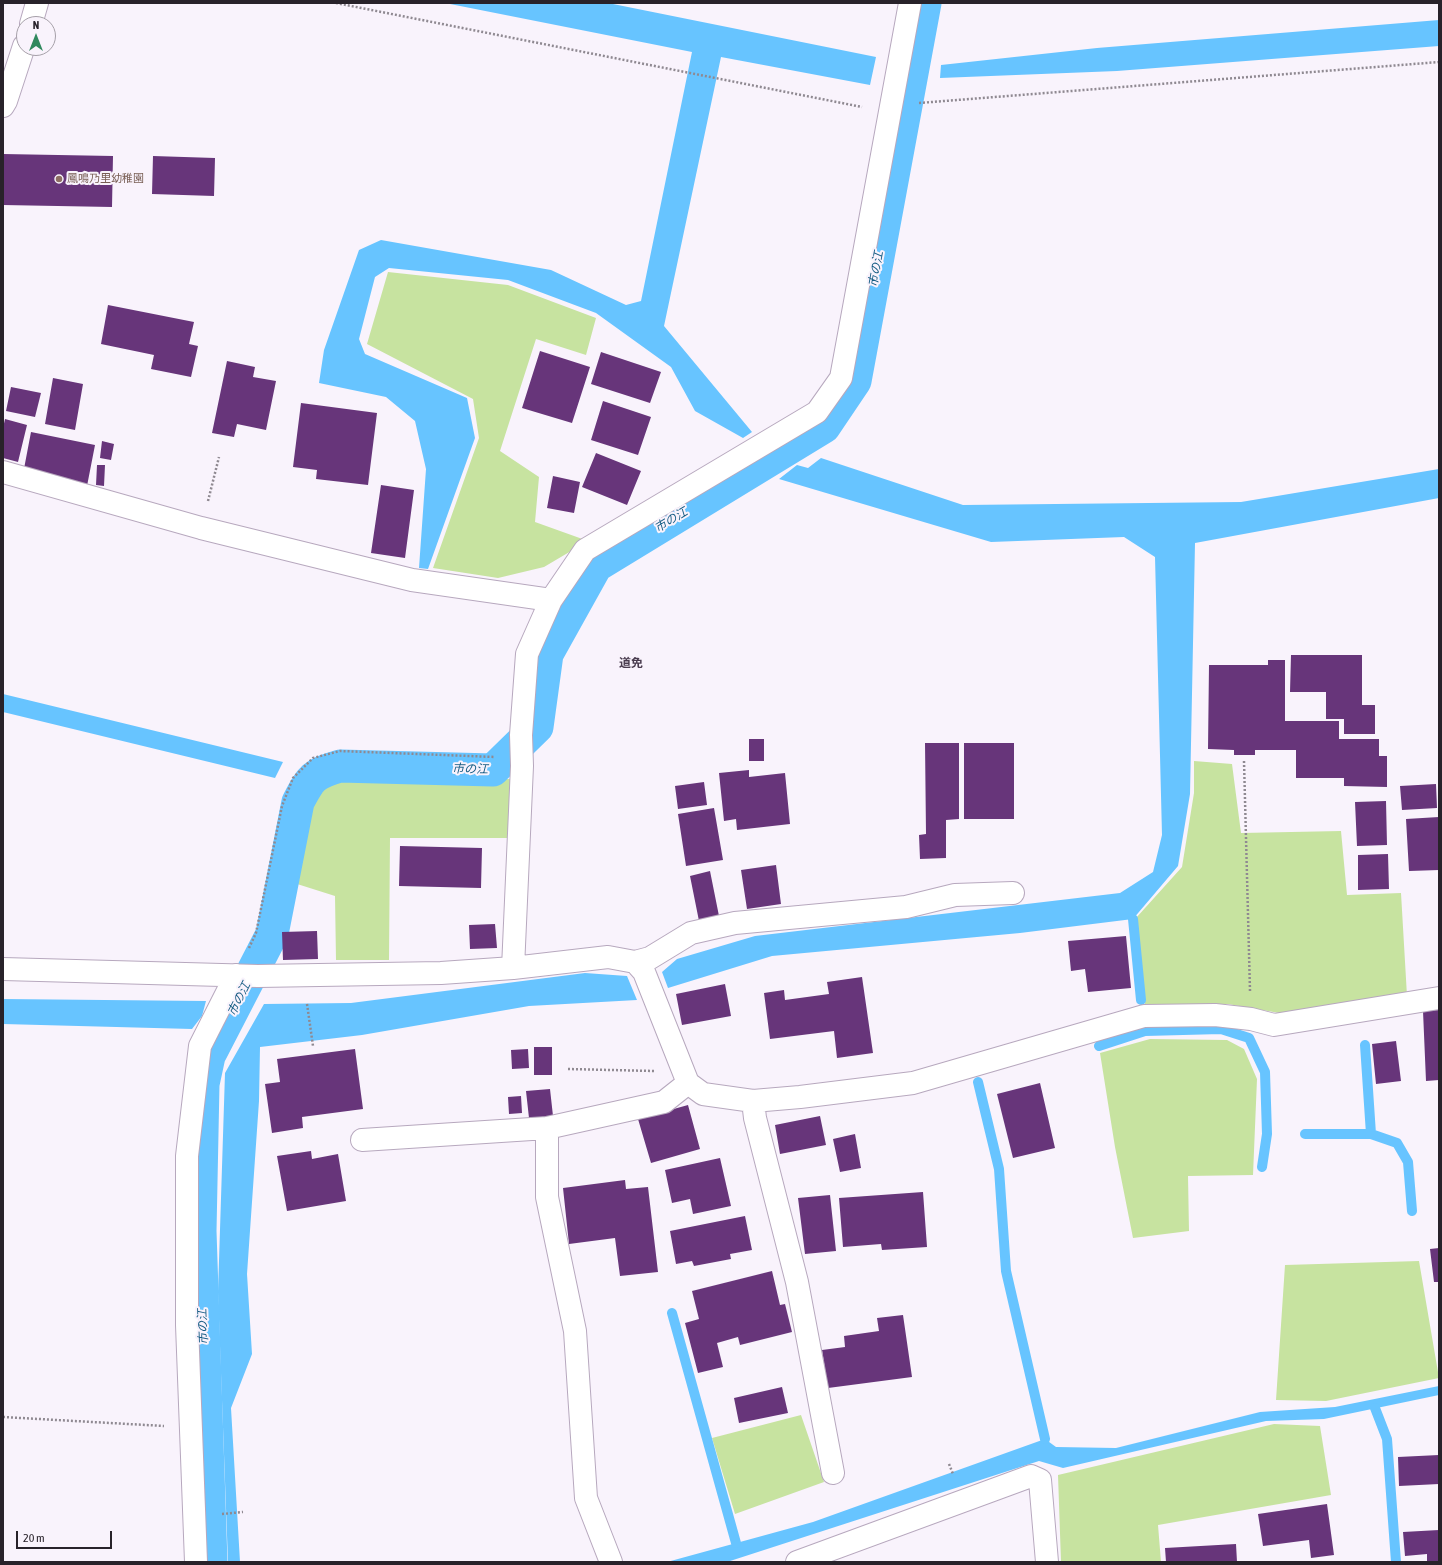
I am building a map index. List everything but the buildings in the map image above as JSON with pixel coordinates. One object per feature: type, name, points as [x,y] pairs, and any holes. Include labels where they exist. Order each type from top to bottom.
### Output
[{"type":"street","points":[[33,16],[37,3]]},
{"type":"street","points":[[513,968],[527,654],[551,600],[585,550],[817,412],[841,378],[910,3]]},
{"type":"street","points":[[3,106],[16,50]]},
{"type":"street","points":[[3,472],[201,528],[412,580],[551,600]]},
{"type":"street","points":[[3,969],[258,976],[441,973],[513,968],[608,957],[635,962],[650,958],[691,933],[735,923],[906,907],[955,895],[1013,893]]},
{"type":"street","points":[[635,962],[644,972],[686,1078],[703,1094],[753,1101],[800,1097],[913,1083],[1144,1016],[1215,1014],[1251,1019],[1274,1025],[1439,998]]},
{"type":"street","points":[[196,1562],[187,1325],[187,1156],[200,1046],[236,975]]},
{"type":"street","points":[[362,1140],[547,1128],[664,1102],[686,1078]]},
{"type":"street","points":[[753,1101],[755,1118],[797,1282],[833,1473]]},
{"type":"street","points":[[547,1128],[547,1197],[575,1331],[586,1498],[611,1562]]},
{"type":"street","points":[[797,1562],[1030,1476],[1040,1480],[1047,1562]]},
{"type":"path","points":[[336,3],[890,112]]},
{"type":"path","points":[[920,103],[1439,62]]},
{"type":"path","points":[[201,528],[219,457]]},
{"type":"path","points":[[236,975],[256,933],[282,806],[293,778],[314,758],[340,750],[496,757]]},
{"type":"path","points":[[1244,761],[1251,1019]]},
{"type":"path","points":[[303,975],[313,1046]]},
{"type":"path","points":[[568,1069],[686,1078]]},
{"type":"path","points":[[3,1417],[190,1427]]},
{"type":"path","points":[[218,1514],[243,1512]]},
{"type":"green space","points":[[388,272],[508,285],[596,318],[586,355],[536,339],[500,451],[539,477],[535,522],[588,541],[544,567],[498,578],[433,568],[479,438],[473,399],[367,344]]},
{"type":"green space","points":[[1194,761],[1232,764],[1241,833],[1341,831],[1347,895],[1401,893],[1407,996],[1285,1014],[1228,1004],[1145,1004],[1136,918],[1182,867],[1194,793]]},
{"type":"green space","points":[[335,775],[510,779],[510,838],[390,838],[389,960],[336,960],[335,896],[294,883],[313,791]]},
{"type":"green space","points":[[1150,1039],[1227,1040],[1244,1049],[1257,1079],[1253,1175],[1188,1176],[1189,1231],[1133,1238],[1115,1147],[1100,1053]]},
{"type":"green space","points":[[1419,1261],[1439,1378],[1326,1401],[1276,1400],[1285,1265]]},
{"type":"green space","points":[[801,1415],[824,1482],[735,1514],[712,1438]]},
{"type":"green space","points":[[1274,1424],[1320,1426],[1331,1495],[1158,1525],[1161,1562],[1061,1562],[1058,1475]]},
{"type":"water","points":[[445,3],[608,3],[876,57],[870,85],[721,57],[664,326],[752,432],[743,438],[695,411],[671,367],[596,313],[508,280],[389,268],[375,277],[359,339],[365,354],[467,398],[475,438],[428,569],[419,568],[426,469],[415,421],[386,397],[319,383],[324,350],[359,250],[381,240],[551,270],[626,305],[641,301],[692,52]]},
{"type":"water","points":[[1439,20],[1439,46],[1117,71],[940,78],[941,65],[1097,48]]},
{"type":"water","points":[[821,458],[963,505],[1241,502],[1439,469],[1439,498],[1195,543],[1190,794],[1178,866],[1133,919],[1020,933],[772,956],[668,988],[662,972],[677,959],[755,936],[1120,893],[1153,872],[1162,835],[1155,557],[1124,537],[991,542],[779,479],[797,465],[808,468]]},
{"type":"water","points":[[3,694],[283,762],[275,778],[3,712]]},
{"type":"water","points":[[585,973],[627,976],[637,1000],[529,1006],[362,1035],[260,1047],[259,1101],[247,1274],[252,1354],[231,1408],[240,1562],[228,1562],[218,1292],[225,1073],[264,1004],[351,1003]]},
{"type":"water","points":[[3,999],[206,1001],[202,1016],[192,1029],[3,1024]]},
{"type":"water","points":[[1439,1386],[1439,1395],[1324,1419],[1266,1421],[1063,1468],[1039,1461],[727,1562],[667,1562],[813,1522],[1045,1439],[1056,1447],[1116,1448],[1260,1412],[1335,1407]]},
{"type":"waterway","name":"市の江","points":[[211,1562],[200,1231],[203,1084],[209,1056],[272,934],[298,802],[306,787],[318,774],[340,766],[493,770],[537,727],[547,654],[596,566],[824,427],[855,381],[925,3]]},
{"type":"waterway","points":[[1133,919],[1141,1000]]},
{"type":"waterway","points":[[1099,1046],[1145,1031],[1221,1029],[1249,1038],[1265,1072],[1267,1134],[1262,1167]]},
{"type":"waterway","points":[[1365,1045],[1371,1134]]},
{"type":"waterway","points":[[978,1082],[999,1169],[1006,1271],[1045,1439]]},
{"type":"waterway","points":[[1305,1134],[1371,1134],[1397,1143],[1408,1162],[1412,1211]]},
{"type":"waterway","points":[[672,1313],[736,1543]]},
{"type":"waterway","points":[[1375,1408],[1387,1439],[1396,1562]]},
{"type":"place","name":"鳳鳴乃里幼稚園","points":[[59,179]]},
{"type":"district","name":"道免","points":[[631,663]]}]
